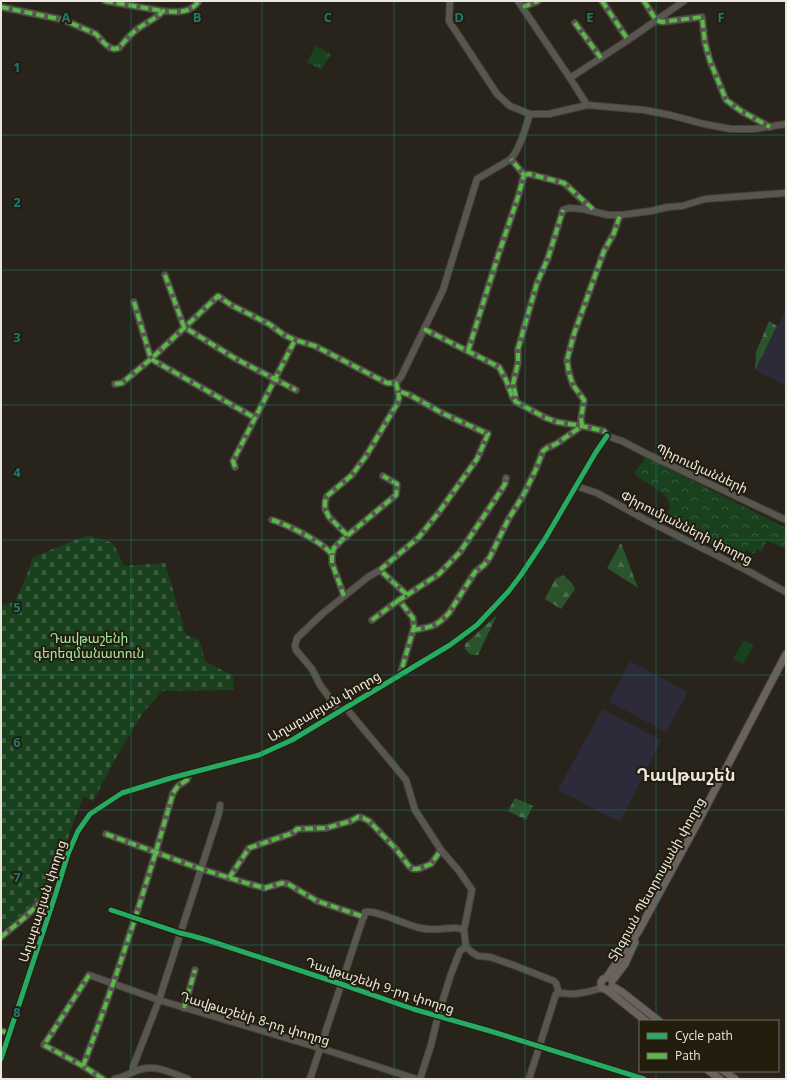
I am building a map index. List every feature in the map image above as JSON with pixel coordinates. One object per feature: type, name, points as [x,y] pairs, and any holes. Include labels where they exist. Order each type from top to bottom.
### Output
[{"type":"main road","name":"Տիգրան Պետրոսյանի փողոց","points":[[607,984],[642,926],[786,654]]},
{"type":"main road","name":"Տիգրան Պետրոսյանի փողոց","points":[[607,984],[624,964],[643,926],[729,771],[786,659]]},
{"type":"main road","points":[[607,984],[617,998],[645,1020]]},
{"type":"main road","points":[[607,984],[622,992],[658,1020]]},
{"type":"main road","points":[[711,1072],[720,1079]]},
{"type":"main road","points":[[725,1072],[735,1079]]},
{"type":"street","points":[[105,1],[163,11],[182,12],[196,5],[199,1]]},
{"type":"street","points":[[450,1],[449,21],[497,94],[510,106],[530,114],[549,114],[587,105],[644,110],[731,129],[754,129],[786,124]]},
{"type":"street","points":[[518,1],[587,105]]},
{"type":"street","points":[[523,7],[538,1]]},
{"type":"street","points":[[602,1],[628,40]]},
{"type":"street","points":[[644,1],[656,20],[662,22],[702,17],[705,43],[710,61],[726,100],[741,111],[770,126]]},
{"type":"street","points":[[570,78],[684,1]]},
{"type":"street","points":[[1,7],[64,20],[96,34],[104,43],[114,49],[119,48],[131,34],[158,17],[163,11]]},
{"type":"street","points":[[575,23],[601,58]]},
{"type":"street","points":[[396,383],[401,377],[443,290],[477,179],[511,159],[519,146],[530,114]]},
{"type":"street","points":[[511,159],[524,175]]},
{"type":"street","points":[[524,175],[529,174],[564,183],[595,211]]},
{"type":"street","points":[[468,351],[524,175]]},
{"type":"street","points":[[516,402],[513,384],[518,363],[518,349],[537,283],[548,258],[563,210],[569,208],[582,209],[608,215],[620,215],[682,206],[705,199],[786,194]]},
{"type":"street","points":[[414,630],[434,626],[443,620],[475,572],[484,565],[490,557],[508,520],[524,494],[543,451],[582,426],[581,418],[584,400],[573,386],[567,360],[574,334],[604,251],[614,234],[620,215]]},
{"type":"street","points":[[166,275],[184,327],[236,359],[296,390]]},
{"type":"street","points":[[115,384],[122,383],[151,359],[218,296],[231,305],[269,324],[295,340],[315,346],[387,383],[396,383]]},
{"type":"street","points":[[134,302],[151,359],[255,418]]},
{"type":"street","points":[[424,329],[499,367],[516,402]]},
{"type":"street","points":[[235,467],[232,461],[295,340]]},
{"type":"street","points":[[347,535],[329,517],[325,509],[325,502],[327,496],[352,475],[366,456],[397,404],[399,398],[396,383]]},
{"type":"street","points":[[340,712],[320,685],[312,669],[296,650],[294,646],[297,638],[316,619],[368,577],[380,570],[419,537],[477,459],[488,434],[398,391]]},
{"type":"street","name":"Պիրումյանների","points":[[516,402],[546,418],[557,422],[604,431],[607,436],[622,441],[786,520]]},
{"type":"street","name":"Աղաբաբյան փողոց","points":[[1,1059],[68,854],[78,831],[90,814],[122,793],[259,755],[292,740],[450,645],[474,628],[508,592],[521,575],[545,539],[607,436]]},
{"type":"street","points":[[344,596],[332,564],[334,548],[347,535],[396,495],[397,484],[383,476]]},
{"type":"street","points":[[372,620],[399,600],[439,574],[460,552],[502,489],[506,478]]},
{"type":"street","name":"Փիրումյանների փողոց","points":[[576,486],[597,493],[786,592]]},
{"type":"street","points":[[272,520],[299,532],[326,548],[332,555]]},
{"type":"street","points":[[380,570],[407,595]]},
{"type":"street","points":[[399,600],[413,618],[414,627],[400,675]]},
{"type":"street","points":[[346,708],[406,780],[415,810],[441,850],[459,871],[472,890],[464,930],[466,947],[478,956],[513,965],[554,981],[559,992]]},
{"type":"street","points":[[103,1079],[83,1066],[113,984],[156,853],[173,792],[178,786],[187,780],[188,774]]},
{"type":"street","points":[[133,1072],[133,1067],[159,1000],[219,813],[220,805]]},
{"type":"street","points":[[229,878],[249,848],[290,834],[296,829],[326,828],[352,821],[358,817],[369,821],[396,849],[408,866],[413,868],[421,868],[432,863],[441,850]]},
{"type":"street","points":[[106,834],[201,869],[265,888],[282,883],[288,884],[317,901],[364,917]]},
{"type":"street","points":[[1,937],[23,919],[50,893],[56,893]]},
{"type":"street","name":"Դավթաշենի 9-րդ փողոց","points":[[111,910],[341,984],[406,1007],[644,1079]]},
{"type":"street","points":[[310,1079],[365,912],[380,915],[419,928],[434,930],[455,928],[464,930]]},
{"type":"street","points":[[420,1079],[451,974],[460,951],[466,947]]},
{"type":"street","points":[[184,1008],[195,970]]},
{"type":"street","name":"Դավթաշենի 8-րդ փողոց","points":[[83,1066],[44,1045],[89,975],[184,1008],[320,1048],[416,1079]]},
{"type":"street","points":[[559,992],[574,994],[607,984]]},
{"type":"street","points":[[529,1079],[554,997],[559,992]]},
{"type":"street","points":[[1,1031],[9,1033]]},
{"type":"street","points":[[115,1079],[127,1076],[133,1072],[153,1068],[164,1070],[188,1079]]},
{"type":"shaded area","points":[[784,314],[786,314],[786,386],[755,370]]},
{"type":"shaded area","points":[[630,661],[688,692],[666,732],[609,702]]},
{"type":"shaded area","points":[[602,709],[661,740],[620,822],[558,790]]},
{"type":"green space","points":[[316,46],[331,54],[321,70],[307,62]]},
{"type":"green space","points":[[769,321],[777,326],[755,370],[756,352]]},
{"type":"green space","points":[[646,457],[786,528],[786,549],[767,541],[761,552],[757,549],[754,554],[746,550],[741,559],[664,521],[664,517],[671,507],[668,499],[661,492],[635,475],[635,472]]},
{"type":"green space","name":"Դավթաշենի գերեզմանատուն","points":[[88,535],[113,543],[124,566],[165,563],[186,635],[199,639],[205,661],[233,676],[234,690],[162,691],[142,714],[93,801],[83,797],[58,869],[43,894],[30,909],[1,930],[1,606],[15,601],[27,575],[33,557]]},
{"type":"green space","points":[[621,543],[638,588],[607,568]]},
{"type":"green space","points":[[563,575],[571,582],[575,589],[561,609],[545,599],[555,579]]},
{"type":"green space","points":[[497,615],[478,655],[471,655],[465,649],[465,644]]},
{"type":"green space","points":[[744,640],[754,645],[743,664],[733,659]]},
{"type":"green space","points":[[515,798],[533,806],[526,820],[508,811]]},
{"type":"marked path","points":[[105,1],[163,11]]},
{"type":"marked path","points":[[1,7],[64,20],[96,34],[104,43],[114,49],[119,48],[133,32],[163,11],[178,12],[187,10],[199,1]]},
{"type":"marked path","points":[[523,7],[538,1]]},
{"type":"marked path","points":[[602,1],[628,40]]},
{"type":"marked path","points":[[644,1],[656,20],[662,22],[702,17],[705,43],[710,61],[726,100],[741,111],[770,127]]},
{"type":"marked path","points":[[575,23],[601,58]]},
{"type":"marked path","points":[[468,351],[524,175],[511,159]]},
{"type":"marked path","points":[[524,175],[529,174],[564,183],[595,211]]},
{"type":"marked path","points":[[516,396],[513,384],[518,363],[518,349],[537,283],[548,258],[563,210]]},
{"type":"marked path","points":[[413,630],[433,626],[449,613],[475,572],[484,565],[490,557],[508,520],[524,494],[543,451],[582,426],[581,418],[584,400],[573,385],[567,360],[574,334],[604,251],[614,233],[620,215]]},
{"type":"marked path","points":[[165,275],[184,327],[236,359],[296,390]]},
{"type":"marked path","points":[[115,384],[122,383],[151,359],[218,296],[231,305],[269,324],[284,335],[315,346],[387,383],[396,383],[398,391],[410,395],[442,413],[488,434],[477,459],[439,512],[419,537],[380,570],[407,595],[399,600],[413,618],[414,627],[400,675]]},
{"type":"marked path","points":[[134,302],[151,359],[255,418]]},
{"type":"marked path","points":[[424,329],[499,367],[516,402],[546,418],[557,422],[604,431],[607,436]]},
{"type":"marked path","points":[[235,467],[233,461],[295,340]]},
{"type":"marked path","points":[[347,535],[329,517],[325,509],[327,496],[352,475],[366,456],[397,404],[399,398],[398,391]]},
{"type":"marked path","points":[[272,520],[286,525],[314,540],[322,545],[332,555],[334,548],[342,540],[396,495],[397,484],[383,476]]},
{"type":"marked path","points":[[407,595],[439,574],[460,552],[502,489],[506,478]]},
{"type":"marked path","points":[[332,555],[332,563],[344,596]]},
{"type":"marked path","points":[[372,620],[399,600]]},
{"type":"marked path","points":[[103,1079],[83,1066],[131,931],[173,793],[178,786],[187,780],[189,774]]},
{"type":"marked path","points":[[229,878],[249,848],[290,834],[297,829],[326,828],[351,821],[358,817],[369,821],[413,869],[431,864],[441,850]]},
{"type":"marked path","points":[[106,834],[201,869],[246,883],[265,888],[282,883],[288,884],[317,901],[364,917]]},
{"type":"marked path","points":[[1,937],[23,919],[50,893],[56,893]]},
{"type":"marked path","points":[[184,1008],[195,970]]},
{"type":"marked path","points":[[83,1066],[44,1045],[89,975]]},
{"type":"marked path","points":[[1,1031],[9,1033]]},
{"type":"cycle path","points":[[1,1059],[68,854],[78,831],[90,814],[122,793],[171,778],[259,755],[292,740],[450,645],[477,625],[508,592],[521,575],[545,539],[607,436]]},
{"type":"cycle path","points":[[111,910],[180,933],[207,940],[413,1009],[490,1031],[644,1079]]},
{"type":"district","name":"Դավթաշեն","points":[[686,774]]}]
